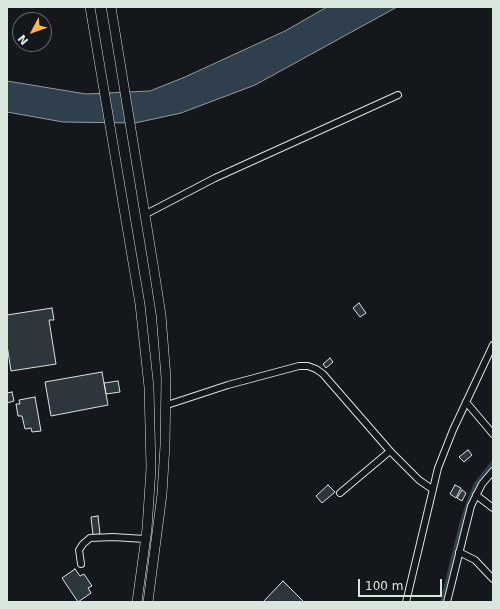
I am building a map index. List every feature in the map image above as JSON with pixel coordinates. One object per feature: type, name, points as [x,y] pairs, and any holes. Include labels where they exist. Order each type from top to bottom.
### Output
[{"type":"highway","points":[[90,7],[140,304],[147,357],[151,447],[145,539],[137,602]]},
{"type":"highway","points":[[111,7],[146,214],[161,315],[166,405],[162,494],[148,602]]},
{"type":"street","points":[[146,214],[215,178],[398,95]]},
{"type":"street","points":[[406,602],[432,489],[453,430],[493,344]]},
{"type":"street","points":[[166,405],[228,385],[299,366],[308,366],[323,374],[390,451],[419,480],[432,489]]},
{"type":"street","points":[[466,402],[493,434]]},
{"type":"street","points":[[340,493],[390,451]]},
{"type":"street","points":[[447,602],[471,506],[476,495],[493,471]]},
{"type":"street","points":[[476,495],[493,508]]},
{"type":"street","points":[[81,564],[79,550],[90,538],[113,537],[145,539]]},
{"type":"street","points":[[459,552],[475,560],[493,579]]},
{"type":"water","points":[[327,7],[397,7],[255,85],[181,113],[135,123],[63,122],[7,112],[7,81],[86,94],[150,91],[185,77],[285,31]]},
{"type":"building","points":[[359,303],[366,313],[360,317],[353,308]]},
{"type":"building","points":[[52,308],[54,320],[49,320],[56,364],[11,371],[7,345],[7,315]]},
{"type":"building","points":[[330,358],[333,362],[326,368],[323,364]]},
{"type":"building","points":[[102,372],[108,405],[51,416],[45,382]]},
{"type":"building","points":[[118,381],[120,392],[106,394],[104,383]]},
{"type":"building","points":[[12,392],[14,401],[7,403],[7,393]]},
{"type":"building","points":[[35,397],[41,431],[32,432],[31,428],[25,429],[22,416],[18,416],[16,404],[20,404],[19,400]]},
{"type":"building","points":[[468,450],[472,455],[464,462],[459,457]]},
{"type":"building","points":[[328,485],[335,492],[322,503],[316,496]]},
{"type":"building","points":[[455,485],[461,488],[456,498],[450,494]]},
{"type":"building","points":[[462,490],[466,493],[462,501],[457,498]]},
{"type":"building","points":[[98,516],[100,534],[93,535],[91,517]]},
{"type":"building","points":[[75,569],[80,576],[84,574],[92,586],[88,588],[91,593],[78,602],[62,578]]},
{"type":"building","points":[[283,581],[304,602],[263,602]]},
{"type":"waterway","points":[[443,602],[469,503],[477,484],[493,464]]}]
